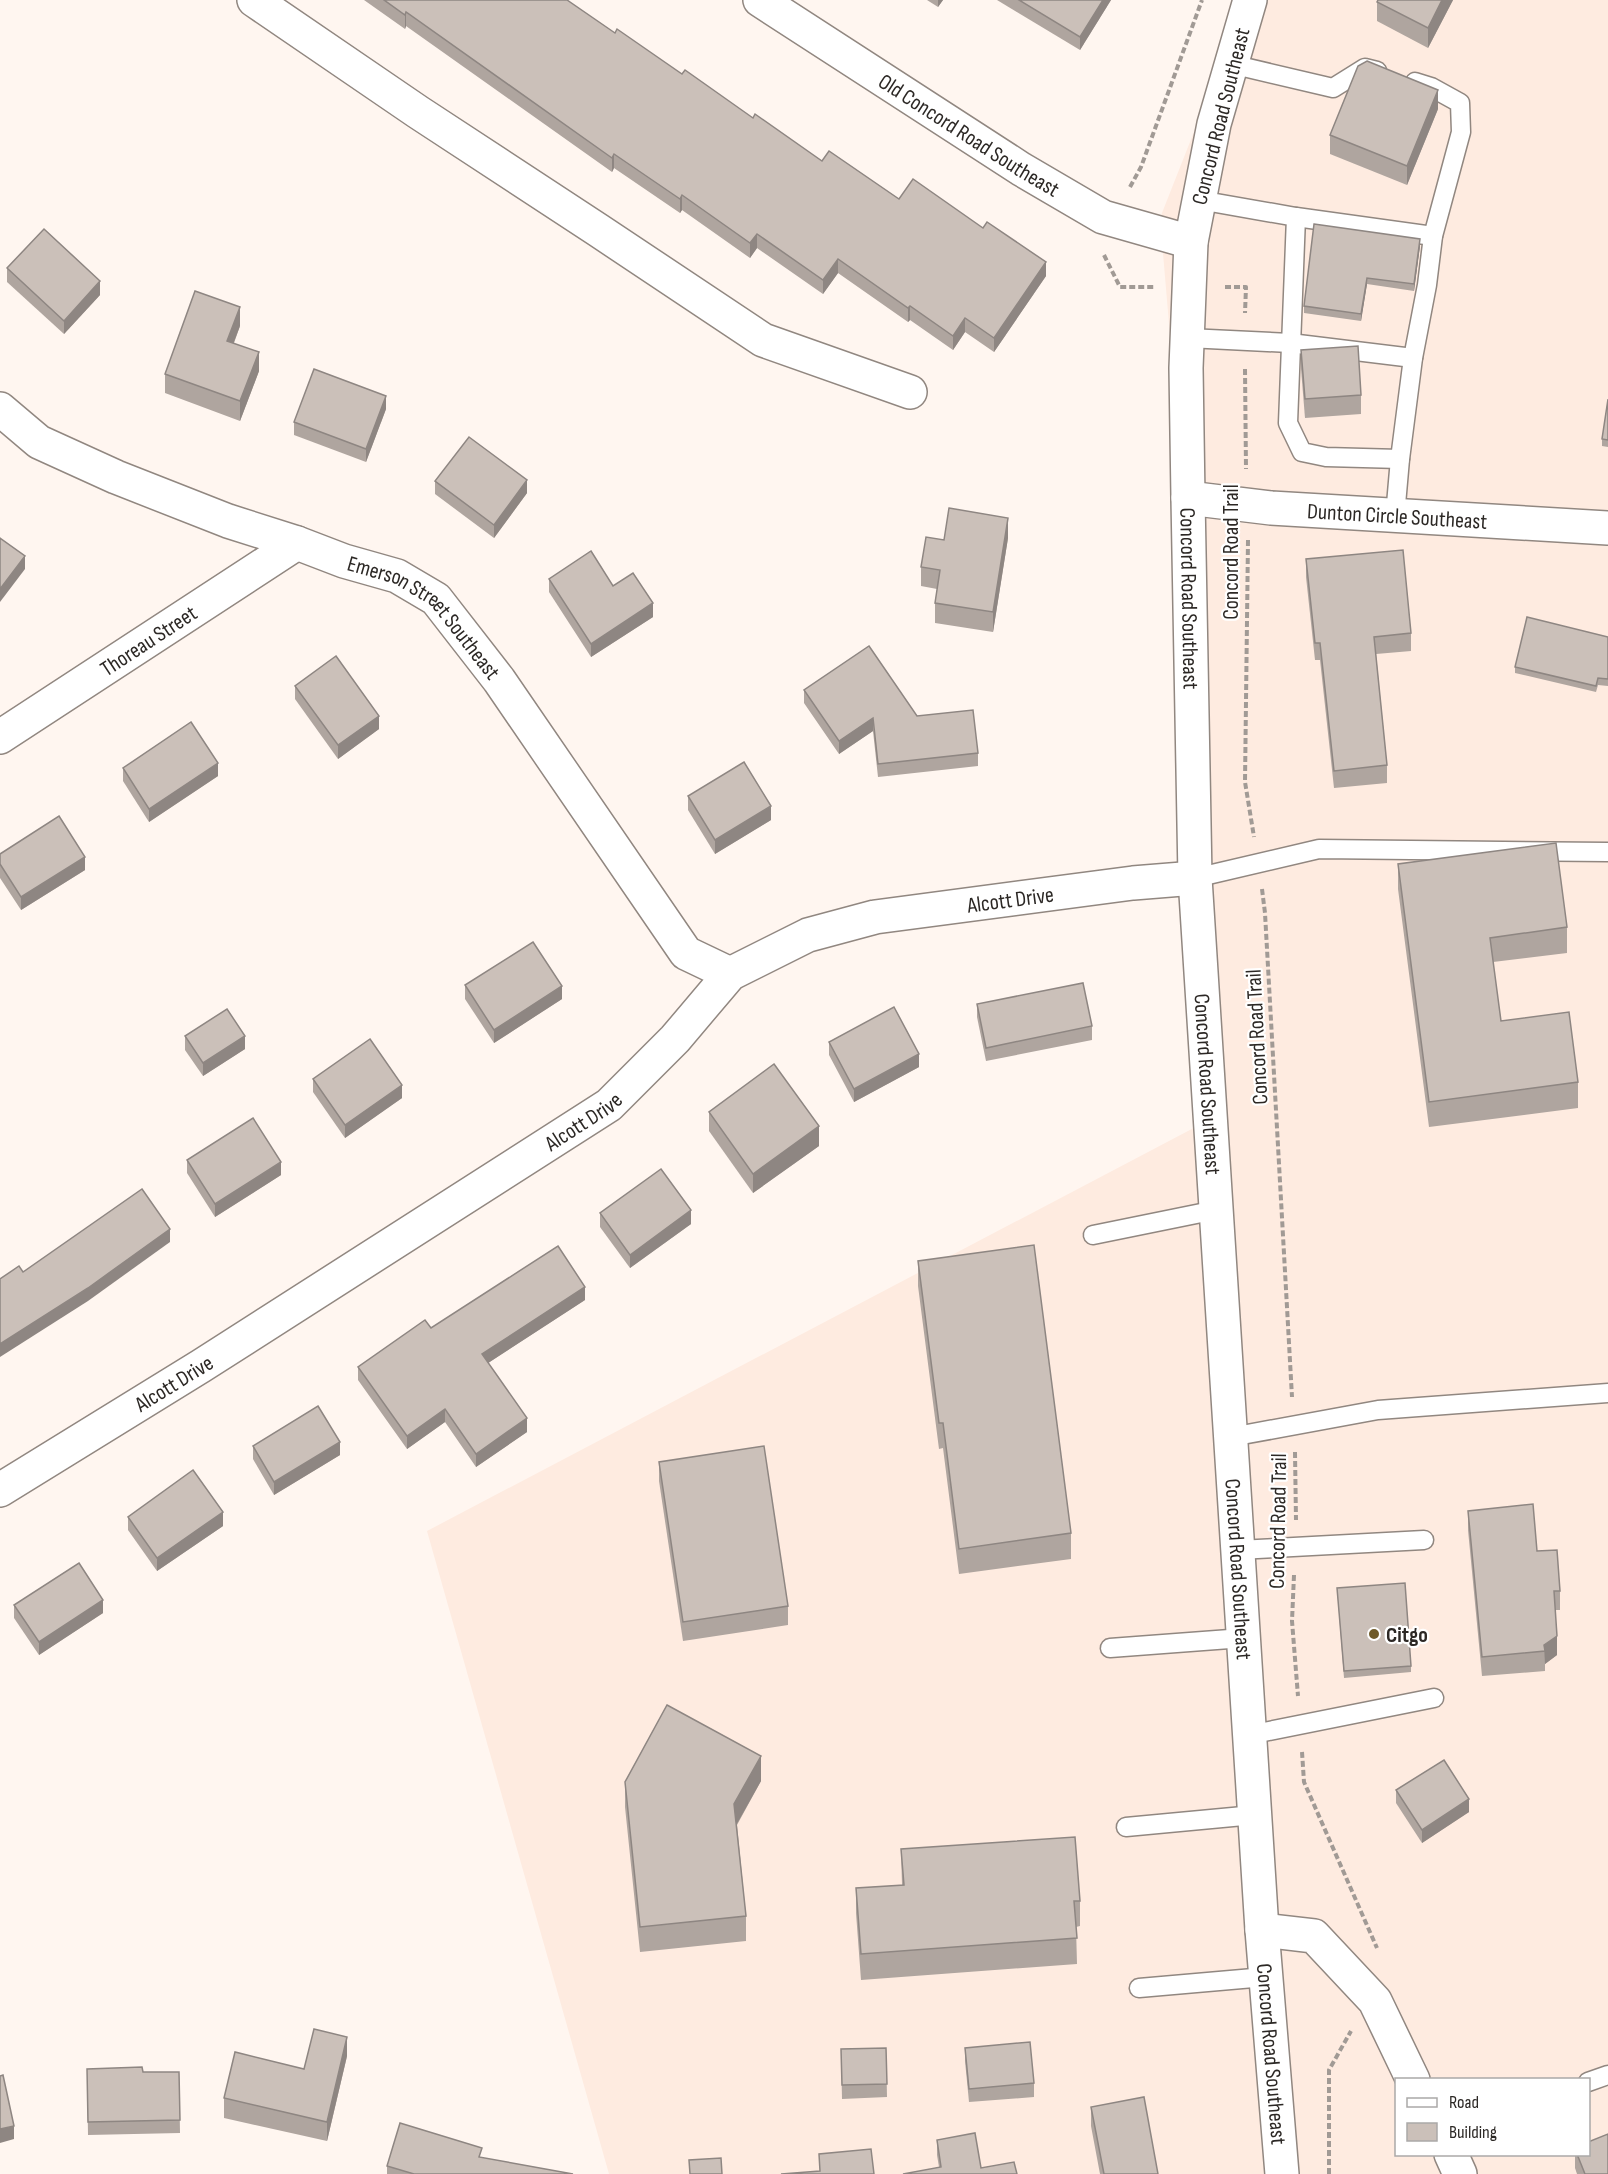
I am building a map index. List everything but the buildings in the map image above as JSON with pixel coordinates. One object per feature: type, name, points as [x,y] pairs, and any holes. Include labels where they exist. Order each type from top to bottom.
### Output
[{"type":"street","points":[[254,0],[418,112],[763,340],[910,392]]},
{"type":"street","name":"Old Concord Road Southeast","points":[[760,0],[1021,169],[1103,217],[1191,242]]},
{"type":"street","name":"Concord Road Southeast","points":[[1250,0],[1214,124],[1191,242],[1188,338],[1188,498],[1195,878],[1254,1815],[1282,2174]]},
{"type":"street","name":"Emerson Street Southeast","points":[[0,409],[39,442],[116,477],[228,521],[396,576],[436,599],[499,680],[686,952],[730,974]]},
{"type":"street","name":"Dunton Circle Southeast","points":[[1188,498],[1247,505],[1395,516],[1608,528]]},
{"type":"street","name":"Thoreau Street","points":[[0,737],[297,543]]},
{"type":"street","name":"Alcott Drive","points":[[0,1490],[201,1366],[609,1105],[675,1039],[730,974],[808,935],[875,917],[1133,883],[1195,878]]},
{"type":"street","points":[[1262,1930],[1314,1936],[1375,2001],[1413,2078]]},
{"type":"street","points":[[1452,2156],[1460,2174]]},
{"type":"lane","points":[[1231,64],[1333,88],[1365,68],[1431,87],[1460,103],[1461,132],[1433,236],[1427,285],[1413,358],[1395,516]]},
{"type":"lane","points":[[1199,200],[1296,217],[1433,236]]},
{"type":"lane","points":[[1296,217],[1288,423],[1302,452],[1326,457],[1400,459]]},
{"type":"lane","points":[[1188,338],[1290,343],[1413,358]]},
{"type":"lane","points":[[1195,878],[1319,849],[1608,852]]},
{"type":"lane","points":[[1093,1235],[1216,1210]]},
{"type":"lane","points":[[1231,1437],[1378,1410],[1608,1393]]},
{"type":"lane","points":[[1238,1550],[1424,1540]]},
{"type":"lane","points":[[1110,1648],[1243,1638]]},
{"type":"lane","points":[[1249,1735],[1434,1698]]},
{"type":"lane","points":[[1126,1827],[1254,1815]]},
{"type":"lane","points":[[1139,1989],[1265,1977]]},
{"type":"lane","points":[[1590,2081],[1608,2075]]},
{"type":"path","name":"Concord Road Trail","points":[[1202,0],[1141,167],[1098,244],[1120,287],[1246,287],[1248,567],[1245,782],[1265,912],[1297,1485],[1292,1620],[1304,1782],[1380,1955]]},
{"type":"path","points":[[1329,2174],[1329,2070],[1354,2025],[1379,2010]]},
{"type":"shaded area","points":[[1246,0],[1608,0],[1608,2174],[609,2174],[427,1531],[1226,1111],[1188,547],[1160,218]]},
{"type":"place","name":"Citgo","points":[[1374,1634]]}]
